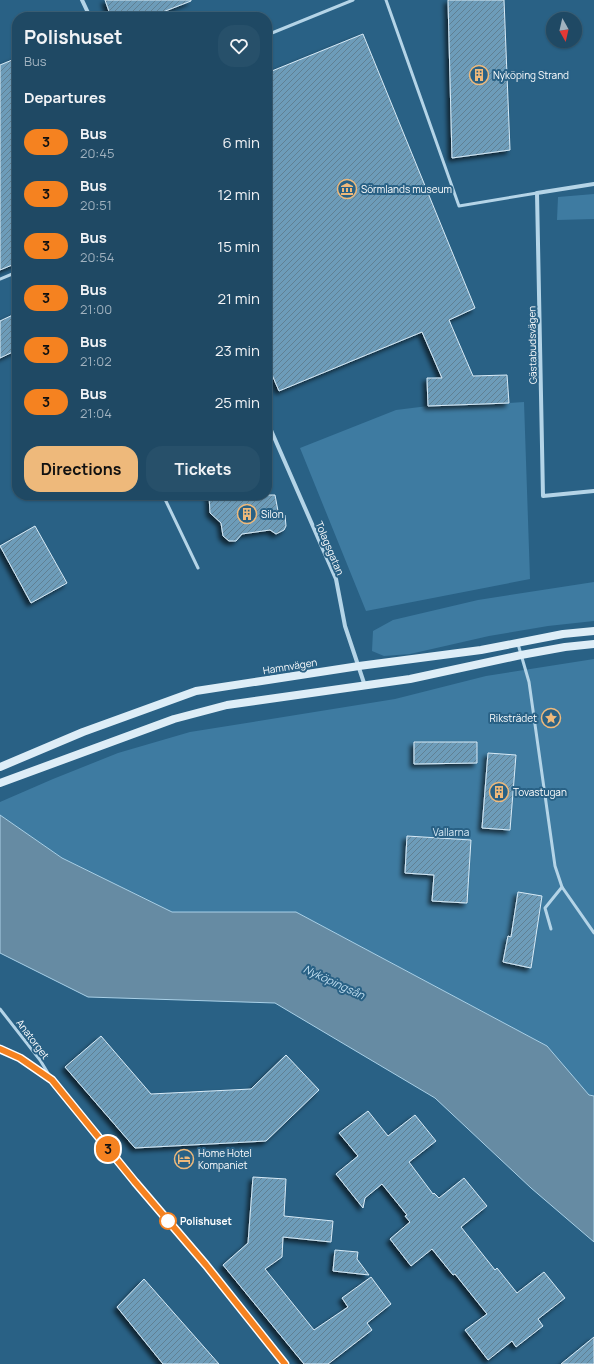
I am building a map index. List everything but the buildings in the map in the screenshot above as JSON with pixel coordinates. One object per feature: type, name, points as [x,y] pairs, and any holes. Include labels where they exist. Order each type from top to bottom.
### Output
[{"type":"main road","name":"Hamnvägen","points":[[0,767],[83,732],[196,691],[359,666],[481,650],[563,634],[594,631]]},
{"type":"main road","points":[[0,783],[174,719],[227,705],[410,679],[521,655],[565,647],[594,644]]},
{"type":"street","points":[[82,0],[88,12]]},
{"type":"street","points":[[537,193],[594,184]]},
{"type":"street","name":"Gästabudsvägen","points":[[537,193],[543,496],[594,491]]},
{"type":"street","name":"Tolagsgatan","points":[[272,433],[336,579],[345,626],[365,686]]},
{"type":"street","points":[[0,1049],[20,1058],[52,1080],[135,1182],[206,1265],[285,1364]]},
{"type":"lane","points":[[272,33],[353,0]]},
{"type":"lane","points":[[386,0],[459,206],[537,193]]},
{"type":"lane","points":[[0,279],[12,274]]},
{"type":"lane","points":[[165,500],[198,568]]},
{"type":"lane","points":[[518,642],[529,682],[555,866],[562,887],[594,933]]},
{"type":"lane","points":[[551,930],[545,908],[562,887]]},
{"type":"lane","name":"Anatorget","points":[[0,1009],[40,1060],[52,1080]]},
{"type":"green space","points":[[594,194],[594,219],[557,220],[558,197]]},
{"type":"green space","points":[[524,402],[530,579],[366,611],[300,448],[396,410],[428,406]]},
{"type":"green space","points":[[594,582],[594,621],[548,626],[489,636],[410,654],[384,656],[372,651],[373,631],[393,620],[478,600]]},
{"type":"green space","name":"Vallarna","points":[[594,659],[594,1096],[589,1095],[547,1046],[296,912],[172,912],[62,858],[0,815],[0,802],[118,753],[190,732],[395,699],[486,676]]},
{"type":"water","name":"Nyköpingsån","points":[[0,815],[62,858],[172,912],[296,912],[547,1046],[589,1095],[594,1096],[594,1242],[531,1188],[435,1098],[275,1003],[88,997],[0,953]]},
{"type":"bus line","name":"3","points":[[0,1049],[20,1058],[52,1080],[135,1182],[206,1265],[285,1364]]},
{"type":"place","name":"Nyköping Strand","points":[[479,75]]},
{"type":"place","name":"Sörmlands museum","points":[[347,189]]},
{"type":"place","name":"Silon","points":[[247,514]]},
{"type":"place","name":"Riksträdet","points":[[551,718]]},
{"type":"place","name":"Tovastugan","points":[[499,792]]},
{"type":"place","name":"Home Hotel Kompaniet","points":[[184,1159]]},
{"type":"place","name":"Polishuset","points":[[168,1221]]}]
